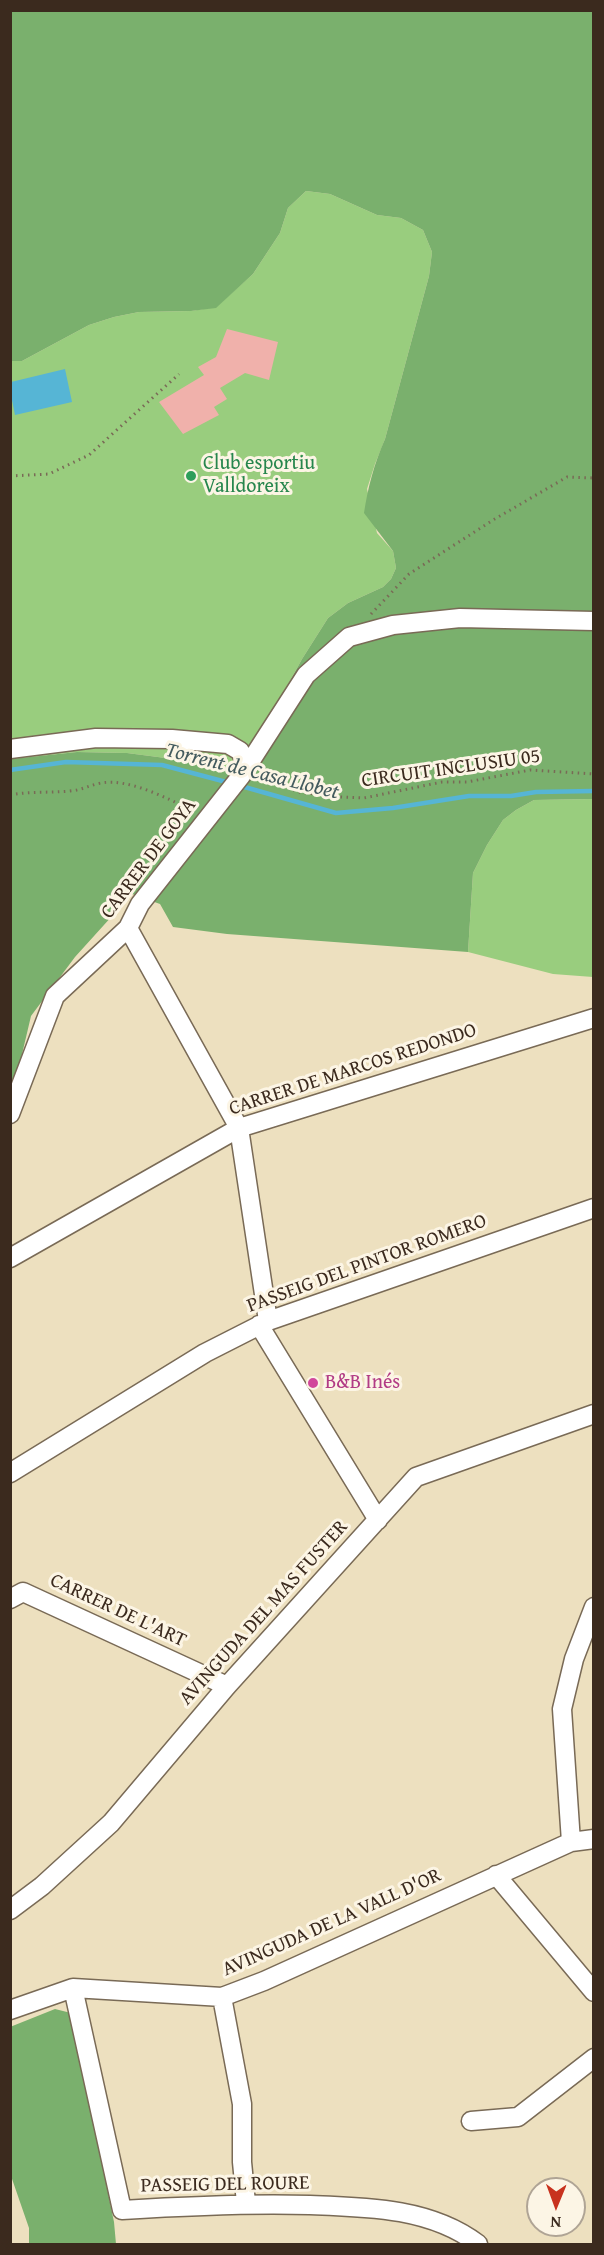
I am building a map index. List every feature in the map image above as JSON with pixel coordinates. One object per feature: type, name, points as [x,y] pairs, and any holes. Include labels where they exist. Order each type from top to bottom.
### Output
[{"type":"street","name":"CARRER DE GOYA","points":[[10,1114],[55,996],[128,928],[140,904],[244,771],[306,675],[349,637],[393,625],[460,618],[594,621]]},
{"type":"street","points":[[10,749],[96,738],[172,739],[228,744],[240,751],[244,771]]},
{"type":"street","points":[[128,928],[239,1128],[264,1323],[378,1520]]},
{"type":"street","name":"CARRER DE MARCOS REDONDO","points":[[10,1258],[239,1128],[594,1018]]},
{"type":"street","name":"PASSEIG DEL PINTOR ROMERO","points":[[10,1473],[205,1353],[264,1323],[594,1208]]},
{"type":"street","name":"AVINGUDA DEL MAS FUSTER","points":[[10,1910],[42,1886],[111,1823],[227,1686],[416,1477],[594,1414]]},
{"type":"street","name":"CARRER DE L'ART","points":[[17,1596],[227,1686]]},
{"type":"street","points":[[571,1842],[562,1709],[574,1659],[594,1607]]},
{"type":"street","name":"AVINGUDA DE LA VALL D'OR","points":[[10,2010],[73,1988],[222,1997],[264,1981],[571,1842],[594,1839]]},
{"type":"street","points":[[496,1875],[594,1992]]},
{"type":"street","name":"PASSEIG DEL ROURE","points":[[73,1988],[122,2210],[246,2203],[345,2206],[399,2211],[434,2222],[478,2244]]},
{"type":"street","points":[[222,1997],[242,2104],[242,2162],[246,2203]]},
{"type":"street","points":[[471,2121],[518,2117],[594,2058]]},
{"type":"path","points":[[10,476],[49,474],[89,454],[179,374]]},
{"type":"path","points":[[349,637],[409,574],[493,520],[567,477],[594,478]]},
{"type":"path","name":"CIRCUIT INCLUSIU 05","points":[[244,771],[298,792],[364,798],[442,782],[467,782],[531,770],[594,774]]},
{"type":"path","points":[[10,795],[36,791],[82,790],[102,783],[112,783],[133,786],[160,795],[209,818]]},
{"type":"green space","points":[[11,11],[593,11],[593,799],[534,800],[503,820],[473,873],[468,952],[227,934],[173,927],[160,904],[132,894],[75,957],[31,1016],[11,1101],[11,759],[77,752],[127,753],[181,760],[213,770],[233,769],[259,737],[302,659],[328,618],[348,603],[383,587],[391,579],[396,568],[393,551],[364,513],[367,494],[385,439],[429,276],[432,252],[423,230],[401,218],[377,215],[330,194],[306,191],[288,208],[280,233],[253,274],[216,308],[139,312],[114,317],[89,325],[22,361],[11,361]]},
{"type":"green space","name":"Club esportiu Valldoreix","points":[[306,191],[330,194],[377,215],[401,218],[423,230],[432,252],[429,276],[385,439],[367,489],[377,533],[393,551],[396,568],[391,579],[383,587],[348,603],[328,618],[302,659],[259,737],[233,770],[213,770],[181,760],[127,753],[77,752],[11,759],[11,361],[22,361],[89,325],[114,317],[139,312],[191,311],[216,307],[253,274],[280,233],[288,208]]},
{"type":"green space","points":[[593,799],[593,977],[553,974],[468,952],[473,873],[503,820],[534,800]]},
{"type":"green space","points":[[55,2009],[71,2013],[114,2222],[116,2244],[29,2244],[29,2228],[11,2176],[10,2027]]},
{"type":"water","points":[[65,369],[72,402],[15,415],[11,382]]},
{"type":"building","name":"Club esportiu Valldoreix","points":[[227,329],[278,342],[269,380],[245,373],[220,388],[227,399],[214,407],[219,415],[183,434],[159,402],[204,375],[198,367],[216,357]]},
{"type":"waterway","name":"Torrent de Casa Llobet","points":[[10,770],[66,762],[162,765],[230,783]]},
{"type":"waterway","name":"Torrent de Casa Llobet","points":[[241,786],[336,813],[393,808],[469,796],[594,791]]},
{"type":"place","name":"Club esportiu Valldoreix","points":[[191,476]]},
{"type":"place","name":"B&B Inés","points":[[313,1383]]}]
